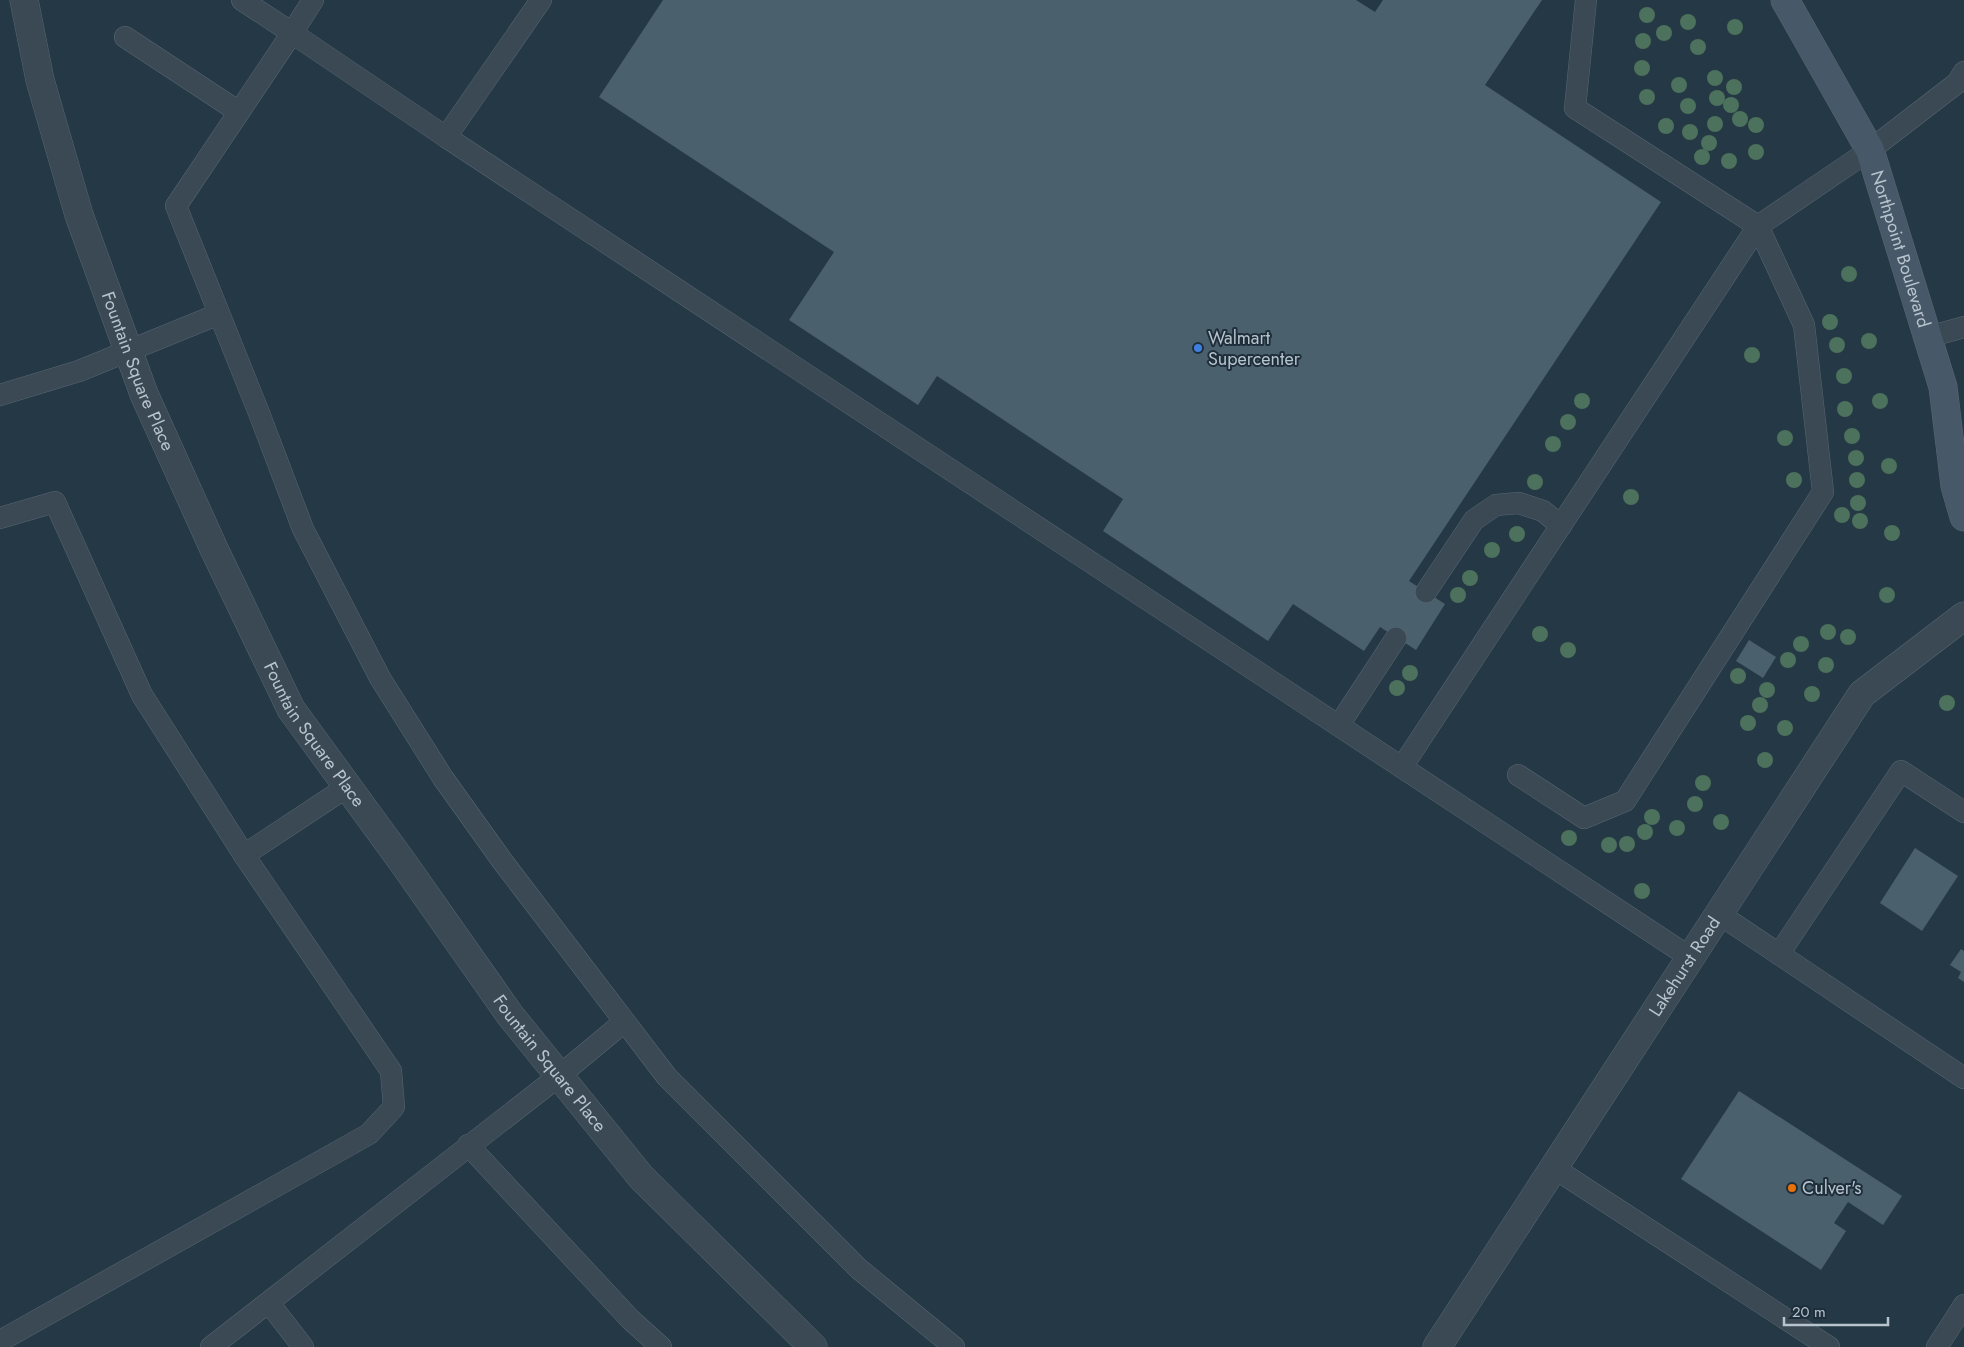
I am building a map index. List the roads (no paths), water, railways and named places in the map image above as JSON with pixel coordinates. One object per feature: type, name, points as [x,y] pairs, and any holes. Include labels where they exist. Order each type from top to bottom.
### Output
[{"type":"main road","name":"Northpoint Boulevard","points":[[1785,0],[1870,150],[1943,387],[1955,486],[1964,517]]},
{"type":"street","name":"Fountain Square Place","points":[[24,0],[40,80],[79,215],[144,394],[214,549],[291,709],[410,872],[510,1015],[641,1177],[813,1347]]},
{"type":"street","name":"Lakehurst Road","points":[[1437,1347],[1862,694],[1964,616]]},
{"type":"lane","points":[[242,0],[446,137],[1691,958]]},
{"type":"lane","points":[[312,0],[176,206],[303,528],[380,678],[443,778],[503,862],[667,1077],[859,1269],[954,1347]]},
{"type":"lane","points":[[446,137],[541,0]]},
{"type":"lane","points":[[1518,775],[1584,818],[1625,801],[1823,492],[1804,325],[1758,226],[1575,108],[1586,0]]},
{"type":"lane","points":[[124,37],[239,112]]},
{"type":"lane","points":[[1402,767],[1758,226],[1870,150],[1962,84]]},
{"type":"lane","points":[[0,395],[79,370],[219,314]]},
{"type":"lane","points":[[1928,337],[1964,327]]},
{"type":"lane","points":[[0,518],[55,502],[142,695],[244,855],[391,1071],[394,1107],[369,1134],[0,1341]]},
{"type":"lane","points":[[1426,592],[1474,520],[1496,505],[1519,503],[1543,511],[1561,526]]},
{"type":"lane","points":[[1339,725],[1396,638]]},
{"type":"lane","points":[[1779,954],[1901,771],[1964,812]]},
{"type":"lane","points":[[244,855],[347,787]]},
{"type":"lane","points":[[1719,914],[1964,1078]]},
{"type":"lane","points":[[211,1347],[559,1076],[624,1022]]},
{"type":"lane","points":[[468,1145],[631,1320],[661,1347]]},
{"type":"lane","points":[[1554,1168],[1829,1347]]},
{"type":"lane","points":[[269,1303],[303,1347]]},
{"type":"lane","points":[[1937,1347],[1964,1305]]},
{"type":"place","name":"Walmart Supercenter","points":[[1198,348]]},
{"type":"place","name":"Culver's","points":[[1792,1188]]}]
